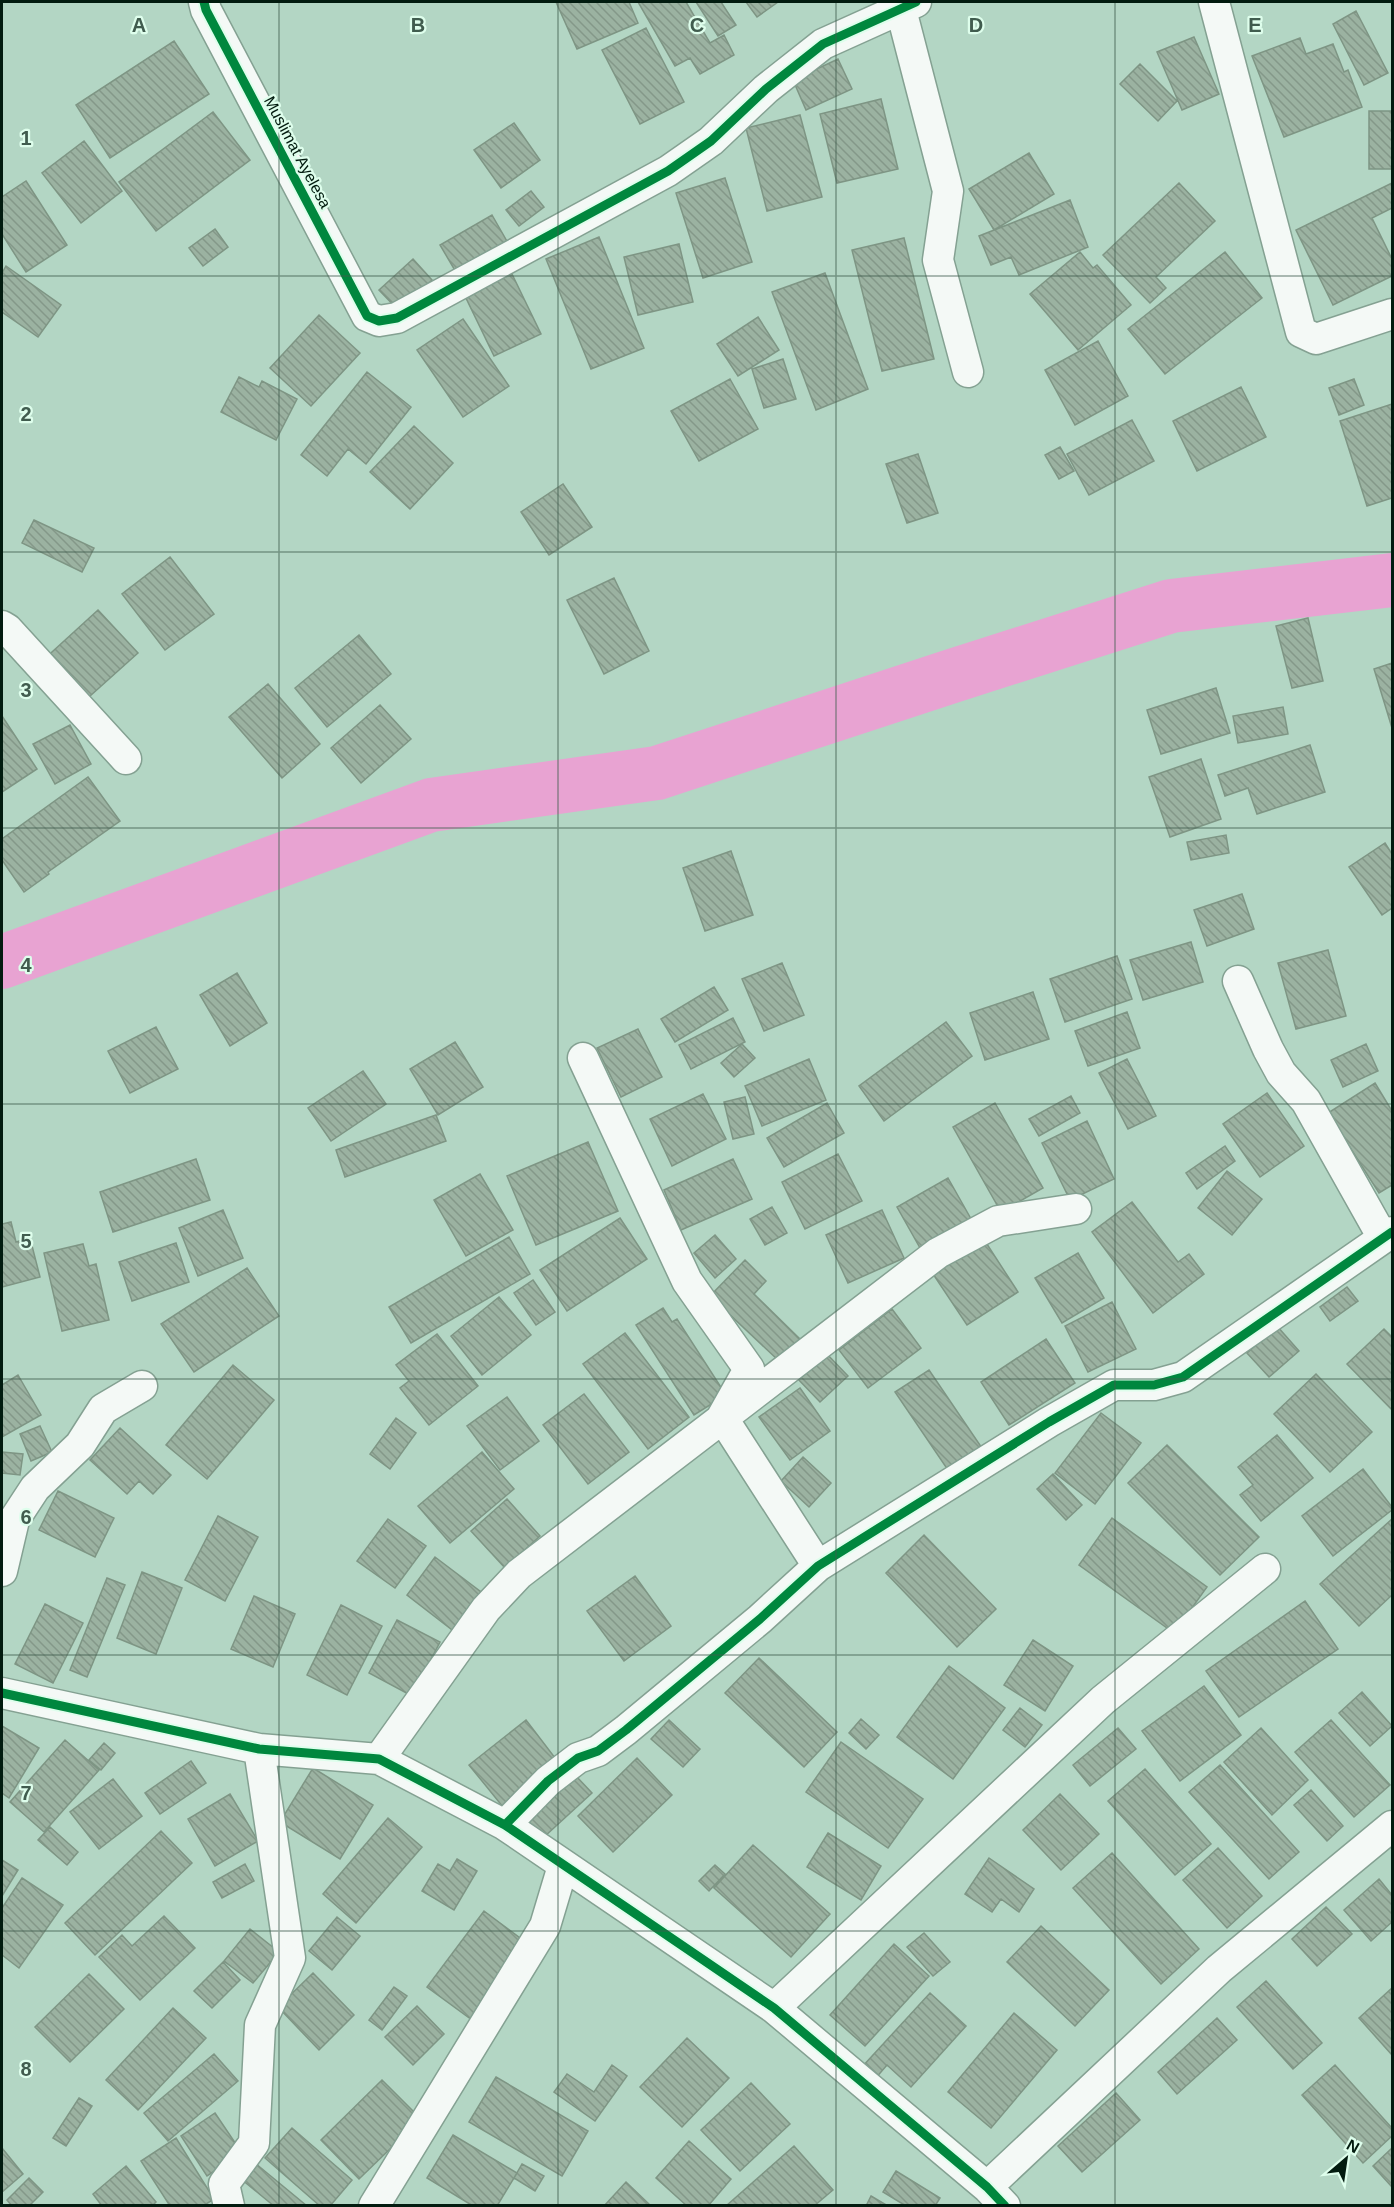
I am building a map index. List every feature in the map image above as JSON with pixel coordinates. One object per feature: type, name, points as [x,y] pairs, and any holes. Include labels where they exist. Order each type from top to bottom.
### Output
[{"type":"street","name":"Muslimat Ayelesa","points":[[204,2],[367,316],[379,321],[397,318],[668,171],[711,141],[766,89],[816,49],[905,4]]},
{"type":"street","points":[[1214,2],[1301,332],[1316,339],[1392,314]]},
{"type":"street","points":[[905,4],[948,191],[938,260],[968,372]]},
{"type":"street","points":[[2,626],[126,759]]},
{"type":"street","points":[[505,1825],[548,1781],[578,1758],[598,1751],[626,1730],[760,1619],[819,1566],[1049,1422],[1114,1385],[1154,1385],[1183,1377],[1388,1235],[1306,1101],[1277,1065],[1238,981]]},
{"type":"street","points":[[583,1058],[687,1281],[749,1369],[722,1417]]},
{"type":"street","points":[[379,1759],[486,1609],[519,1574],[938,1253],[998,1221],[1076,1209]]},
{"type":"street","points":[[2,1571],[14,1520],[35,1488],[80,1445],[103,1409],[142,1386]]},
{"type":"street","points":[[722,1417],[819,1566]]},
{"type":"street","points":[[774,2008],[1103,1700],[1265,1569]]},
{"type":"street","points":[[2,1693],[259,1749],[379,1759],[505,1825],[774,2008],[996,2196],[1219,1969],[1392,1826]]},
{"type":"street","points":[[229,2205],[224,2184],[254,2143],[260,2025],[290,1958],[259,1749]]},
{"type":"street","points":[[374,2205],[545,1926],[563,1866]]},
{"type":"building","points":[[556,2],[629,2],[638,23],[577,49]]},
{"type":"building","points":[[638,2],[686,2],[710,43],[724,35],[734,55],[700,74],[690,58],[675,66]]},
{"type":"building","points":[[696,2],[721,2],[736,25],[718,36]]},
{"type":"building","points":[[746,2],[778,2],[757,17]]},
{"type":"building","points":[[1356,11],[1388,73],[1364,85],[1333,24]]},
{"type":"building","points":[[646,28],[684,102],[640,124],[602,50]]},
{"type":"building","points":[[1194,37],[1219,94],[1182,110],[1157,52]]},
{"type":"building","points":[[1300,38],[1306,54],[1333,44],[1344,72],[1348,70],[1362,107],[1284,137],[1252,56]]},
{"type":"building","points":[[174,41],[209,94],[110,158],[76,105]]},
{"type":"building","points":[[838,59],[852,89],[806,110],[793,80]]},
{"type":"building","points":[[1140,64],[1177,101],[1158,121],[1120,84]]},
{"type":"building","points":[[881,99],[898,169],[837,183],[820,114]]},
{"type":"building","points":[[1369,111],[1392,111],[1392,169],[1369,169]]},
{"type":"building","points":[[213,112],[250,160],[156,231],[119,182]]},
{"type":"building","points":[[800,115],[822,197],[767,211],[746,128]]},
{"type":"building","points":[[514,123],[540,160],[501,188],[474,150]]},
{"type":"building","points":[[84,141],[122,191],[81,223],[42,173]]},
{"type":"building","points":[[1029,153],[1054,194],[994,230],[969,189]]},
{"type":"building","points":[[725,178],[752,262],[703,278],[676,193]]},
{"type":"building","points":[[26,181],[67,245],[26,272],[2,234],[2,197]]},
{"type":"building","points":[[1179,183],[1215,221],[1156,277],[1166,288],[1150,303],[1103,255]]},
{"type":"building","points":[[1392,183],[1392,208],[1372,218],[1392,259],[1392,276],[1333,305],[1296,230]]},
{"type":"building","points":[[531,191],[544,207],[519,226],[506,210]]},
{"type":"building","points":[[1070,200],[1088,247],[1019,275],[1011,257],[991,265],[979,236]]},
{"type":"building","points":[[492,215],[512,250],[460,279],[440,245]]},
{"type":"building","points":[[215,229],[228,247],[203,266],[189,248]]},
{"type":"building","points":[[599,237],[644,348],[591,369],[546,259]]},
{"type":"building","points":[[904,238],[934,359],[882,371],[852,250]]},
{"type":"building","points":[[679,244],[693,302],[638,315],[624,257]]},
{"type":"building","points":[[1080,252],[1093,268],[1097,265],[1131,305],[1078,350],[1030,294]]},
{"type":"building","points":[[1225,252],[1262,298],[1165,374],[1128,329]]},
{"type":"building","points":[[413,259],[432,280],[399,311],[379,290]]},
{"type":"building","points":[[6,266],[61,305],[38,337],[2,312],[2,273]]},
{"type":"building","points":[[825,273],[868,389],[816,410],[772,292]]},
{"type":"building","points":[[512,274],[541,334],[494,356],[465,296]]},
{"type":"building","points":[[319,315],[360,353],[311,406],[270,368]]},
{"type":"building","points":[[758,317],[779,350],[738,376],[717,344]]},
{"type":"building","points":[[463,319],[509,386],[463,417],[417,350]]},
{"type":"building","points":[[1098,341],[1128,396],[1075,425],[1045,370]]},
{"type":"building","points":[[783,359],[796,399],[764,408],[752,369]]},
{"type":"building","points":[[367,372],[411,407],[366,464],[348,449],[327,476],[301,455]]},
{"type":"building","points":[[239,377],[259,387],[262,381],[297,399],[276,440],[221,412]]},
{"type":"building","points":[[730,379],[758,429],[699,461],[671,411]]},
{"type":"building","points":[[1354,379],[1364,405],[1339,415],[1329,388]]},
{"type":"building","points":[[1241,387],[1266,437],[1197,471],[1173,421]]},
{"type":"building","points":[[1392,404],[1392,498],[1367,506],[1340,421]]},
{"type":"building","points":[[1132,420],[1154,461],[1089,495],[1067,454]]},
{"type":"building","points":[[414,426],[453,463],[410,509],[370,472]]},
{"type":"building","points":[[1060,447],[1074,471],[1059,479],[1045,455]]},
{"type":"building","points":[[918,454],[938,513],[907,523],[886,464]]},
{"type":"building","points":[[563,484],[592,527],[549,555],[521,512]]},
{"type":"building","points":[[34,520],[94,548],[82,572],[22,543]]},
{"type":"building","points":[[170,557],[214,614],[165,650],[122,594]]},
{"type":"building","points":[[614,578],[649,651],[604,674],[567,600]]},
{"type":"building","points":[[98,610],[138,653],[80,705],[41,662]]},
{"type":"building","points":[[1308,618],[1323,681],[1292,688],[1276,626]]},
{"type":"building","points":[[359,635],[391,674],[327,727],[295,688]]},
{"type":"building","points":[[1392,663],[1392,728],[1374,669]]},
{"type":"building","points":[[268,684],[320,744],[282,778],[229,717]]},
{"type":"building","points":[[1216,688],[1230,733],[1161,754],[1147,710]]},
{"type":"building","points":[[380,705],[411,739],[361,783],[331,748]]},
{"type":"building","points":[[1283,707],[1288,734],[1238,743],[1233,716]]},
{"type":"building","points":[[2,716],[37,769],[2,792]]},
{"type":"building","points":[[70,725],[91,764],[55,784],[33,744]]},
{"type":"building","points":[[1310,745],[1325,792],[1257,814],[1248,788],[1225,796],[1218,775]]},
{"type":"building","points":[[1201,759],[1221,819],[1170,837],[1149,777]]},
{"type":"building","points":[[88,777],[120,821],[48,872],[49,874],[24,892],[2,860],[2,839]]},
{"type":"building","points":[[1226,835],[1229,853],[1191,860],[1187,842]]},
{"type":"building","points":[[1385,843],[1392,854],[1392,908],[1382,915],[1349,867]]},
{"type":"building","points":[[731,851],[753,915],[705,931],[683,868]]},
{"type":"building","points":[[1242,894],[1254,929],[1207,946],[1194,910]]},
{"type":"building","points":[[1191,942],[1203,982],[1143,1000],[1130,960]]},
{"type":"building","points":[[1328,950],[1346,1016],[1296,1029],[1278,963]]},
{"type":"building","points":[[1117,956],[1132,999],[1065,1022],[1050,979]]},
{"type":"building","points":[[782,963],[804,1015],[764,1031],[742,979]]},
{"type":"building","points":[[237,973],[267,1023],[230,1046],[200,995]]},
{"type":"building","points":[[714,987],[728,1010],[675,1042],[661,1019]]},
{"type":"building","points":[[1033,992],[1049,1039],[985,1060],[970,1013]]},
{"type":"building","points":[[1127,1012],[1140,1048],[1088,1066],[1075,1031]]},
{"type":"building","points":[[733,1018],[745,1042],[691,1069],[679,1045]]},
{"type":"building","points":[[946,1022],[972,1056],[884,1121],[859,1086]]},
{"type":"building","points":[[156,1027],[178,1069],[130,1093],[108,1051]]},
{"type":"building","points":[[638,1029],[662,1077],[621,1097],[597,1048]]},
{"type":"building","points":[[455,1042],[483,1087],[438,1115],[410,1069]]},
{"type":"building","points":[[742,1044],[755,1058],[734,1077],[721,1063]]},
{"type":"building","points":[[1366,1044],[1378,1071],[1343,1087],[1331,1060]]},
{"type":"building","points":[[809,1059],[826,1100],[762,1126],[745,1086]]},
{"type":"building","points":[[1127,1059],[1156,1116],[1128,1129],[1099,1073]]},
{"type":"building","points":[[363,1071],[386,1104],[331,1141],[308,1108]]},
{"type":"building","points":[[1375,1083],[1392,1111],[1392,1185],[1379,1193],[1328,1113]]},
{"type":"building","points":[[1267,1093],[1304,1146],[1260,1177],[1223,1124]]},
{"type":"building","points":[[703,1094],[726,1139],[672,1166],[650,1119]]},
{"type":"building","points":[[1071,1096],[1080,1113],[1039,1136],[1029,1119]]},
{"type":"building","points":[[745,1097],[754,1134],[733,1139],[724,1102]]},
{"type":"building","points":[[827,1103],[844,1133],[784,1167],[767,1138]]},
{"type":"building","points":[[995,1103],[1043,1188],[1001,1212],[953,1127]]},
{"type":"building","points":[[436,1115],[446,1141],[345,1177],[336,1150]]},
{"type":"building","points":[[1087,1121],[1114,1179],[1070,1200],[1042,1143]]},
{"type":"building","points":[[588,1142],[618,1211],[536,1245],[507,1176]]},
{"type":"building","points":[[1225,1146],[1235,1161],[1197,1189],[1186,1173]]},
{"type":"building","points":[[838,1154],[862,1201],[805,1229],[782,1182]]},
{"type":"building","points":[[196,1159],[210,1200],[113,1232],[100,1192]]},
{"type":"building","points":[[733,1159],[752,1199],[681,1230],[664,1190]]},
{"type":"building","points":[[1227,1171],[1262,1199],[1232,1235],[1198,1208]]},
{"type":"building","points":[[480,1174],[513,1230],[466,1256],[434,1200]]},
{"type":"building","points":[[948,1178],[975,1226],[924,1255],[897,1207]]},
{"type":"building","points":[[1132,1202],[1178,1262],[1189,1254],[1204,1274],[1153,1313],[1092,1232]]},
{"type":"building","points":[[772,1207],[787,1233],[765,1245],[750,1219]]},
{"type":"building","points":[[223,1210],[243,1258],[198,1276],[179,1228]]},
{"type":"building","points":[[882,1210],[904,1258],[848,1283],[826,1235]]},
{"type":"building","points":[[620,1218],[647,1259],[567,1311],[540,1270]]},
{"type":"building","points":[[11,1222],[16,1242],[30,1238],[40,1277],[2,1287],[2,1224]]},
{"type":"building","points":[[715,1235],[736,1259],[715,1278],[694,1253]]},
{"type":"building","points":[[509,1237],[530,1274],[411,1343],[389,1307]]},
{"type":"building","points":[[983,1238],[1018,1292],[967,1325],[931,1271]]},
{"type":"building","points":[[176,1243],[189,1282],[132,1301],[119,1262]]},
{"type":"building","points":[[83,1244],[89,1266],[96,1264],[109,1320],[62,1331],[44,1253]]},
{"type":"building","points":[[1078,1253],[1104,1298],[1062,1323],[1035,1278]]},
{"type":"building","points":[[745,1260],[766,1281],[754,1294],[800,1339],[779,1361],[710,1296]]},
{"type":"building","points":[[247,1268],[279,1316],[194,1372],[161,1324]]},
{"type":"building","points":[[533,1280],[555,1312],[536,1325],[514,1293]]},
{"type":"building","points":[[1347,1287],[1358,1301],[1330,1321],[1320,1307]]},
{"type":"building","points":[[499,1297],[531,1335],[482,1375],[451,1336]]},
{"type":"building","points":[[1112,1302],[1136,1349],[1088,1372],[1065,1326]]},
{"type":"building","points":[[663,1308],[672,1322],[677,1319],[726,1395],[694,1415],[636,1325]]},
{"type":"building","points":[[892,1309],[921,1348],[868,1388],[839,1350]]},
{"type":"building","points":[[1277,1326],[1299,1351],[1269,1377],[1247,1353]]},
{"type":"building","points":[[1384,1329],[1392,1337],[1392,1410],[1347,1364]]},
{"type":"building","points":[[625,1333],[689,1417],[648,1449],[583,1364]]},
{"type":"building","points":[[437,1334],[478,1386],[429,1425],[400,1388],[409,1381],[396,1365]]},
{"type":"building","points":[[1046,1339],[1075,1383],[1009,1425],[981,1382]]},
{"type":"building","points":[[824,1351],[848,1376],[820,1402],[796,1377]]},
{"type":"building","points":[[233,1365],[274,1400],[207,1479],[166,1445]]},
{"type":"building","points":[[929,1370],[984,1451],[950,1473],[895,1392]]},
{"type":"building","points":[[1316,1374],[1372,1432],[1330,1472],[1274,1414]]},
{"type":"building","points":[[18,1375],[41,1415],[2,1437],[2,1385]]},
{"type":"building","points":[[800,1388],[830,1431],[790,1460],[759,1417]]},
{"type":"building","points":[[584,1394],[629,1452],[588,1484],[543,1425]]},
{"type":"building","points":[[507,1397],[539,1441],[500,1470],[467,1426]]},
{"type":"building","points":[[1101,1413],[1141,1443],[1095,1504],[1055,1473]]},
{"type":"building","points":[[396,1418],[416,1433],[390,1469],[370,1454]]},
{"type":"building","points":[[40,1426],[52,1452],[31,1461],[20,1434]]},
{"type":"building","points":[[120,1428],[171,1475],[153,1494],[139,1481],[127,1494],[90,1460]]},
{"type":"building","points":[[1277,1435],[1313,1478],[1261,1521],[1240,1495],[1253,1485],[1238,1467]]},
{"type":"building","points":[[1167,1445],[1259,1537],[1220,1575],[1128,1483]]},
{"type":"building","points":[[2,1452],[23,1454],[20,1475],[2,1473]]},
{"type":"building","points":[[482,1452],[514,1489],[450,1543],[418,1506]]},
{"type":"building","points":[[803,1457],[831,1483],[809,1507],[781,1481]]},
{"type":"building","points":[[1363,1469],[1392,1510],[1333,1556],[1302,1516]]},
{"type":"building","points":[[1053,1474],[1082,1505],[1066,1520],[1037,1489]]},
{"type":"building","points":[[58,1491],[114,1518],[95,1557],[39,1530]]},
{"type":"building","points":[[507,1499],[540,1536],[505,1568],[471,1531]]},
{"type":"building","points":[[218,1516],[258,1537],[225,1601],[185,1580]]},
{"type":"building","points":[[1112,1518],[1207,1587],[1174,1633],[1079,1565]]},
{"type":"building","points":[[388,1519],[426,1546],[395,1588],[357,1561]]},
{"type":"building","points":[[1392,1519],[1392,1595],[1359,1626],[1320,1584]]},
{"type":"building","points":[[924,1535],[996,1609],[957,1647],[886,1573]]},
{"type":"building","points":[[435,1557],[485,1595],[456,1633],[407,1595]]},
{"type":"building","points":[[142,1572],[182,1588],[156,1654],[117,1638]]},
{"type":"building","points":[[635,1576],[671,1626],[624,1661],[587,1611]]},
{"type":"building","points":[[107,1578],[125,1585],[87,1677],[70,1670]]},
{"type":"building","points":[[254,1596],[295,1614],[273,1667],[231,1649]]},
{"type":"building","points":[[1305,1601],[1338,1649],[1239,1717],[1206,1671]]},
{"type":"building","points":[[45,1604],[83,1623],[53,1683],[15,1664]]},
{"type":"building","points":[[341,1605],[382,1626],[347,1695],[307,1675]]},
{"type":"building","points":[[397,1620],[440,1642],[412,1696],[369,1673]]},
{"type":"building","points":[[1033,1640],[1073,1666],[1045,1711],[1004,1685]]},
{"type":"building","points":[[759,1658],[837,1732],[804,1767],[725,1693]]},
{"type":"building","points":[[949,1666],[1005,1708],[953,1779],[897,1737]]},
{"type":"building","points":[[1204,1686],[1241,1735],[1180,1781],[1142,1731]]},
{"type":"building","points":[[1362,1692],[1392,1726],[1370,1746],[1339,1713]]},
{"type":"building","points":[[1020,1708],[1042,1725],[1025,1747],[1003,1730]]},
{"type":"building","points":[[861,1719],[879,1735],[866,1749],[849,1733]]},
{"type":"building","points":[[526,1720],[559,1763],[503,1807],[469,1765]]},
{"type":"building","points":[[669,1720],[700,1749],[683,1767],[651,1739]]},
{"type":"building","points":[[1331,1720],[1390,1785],[1354,1817],[1295,1752]]},
{"type":"building","points":[[2,1726],[39,1748],[9,1798],[2,1793]]},
{"type":"building","points":[[1118,1728],[1136,1749],[1090,1786],[1073,1765]]},
{"type":"building","points":[[1261,1728],[1308,1780],[1272,1815],[1224,1762]]},
{"type":"building","points":[[65,1740],[99,1770],[44,1832],[10,1802]]},
{"type":"building","points":[[841,1742],[923,1799],[888,1848],[806,1792]]},
{"type":"building","points":[[104,1743],[115,1753],[101,1770],[89,1760]]},
{"type":"building","points":[[637,1758],[672,1795],[613,1852],[578,1816]]},
{"type":"building","points":[[191,1761],[206,1783],[160,1814],[145,1793]]},
{"type":"building","points":[[1220,1765],[1299,1852],[1269,1879],[1189,1792]]},
{"type":"building","points":[[313,1768],[373,1805],[340,1859],[280,1822]]},
{"type":"building","points":[[1145,1769],[1211,1844],[1175,1875],[1108,1801]]},
{"type":"building","points":[[576,1776],[592,1793],[544,1837],[528,1821]]},
{"type":"building","points":[[113,1779],[142,1816],[99,1849],[70,1812]]},
{"type":"building","points":[[1311,1790],[1343,1826],[1327,1841],[1294,1805]]},
{"type":"building","points":[[230,1794],[258,1841],[215,1866],[188,1819]]},
{"type":"building","points":[[1060,1794],[1099,1834],[1061,1870],[1023,1830]]},
{"type":"building","points":[[388,1818],[422,1847],[356,1923],[323,1894]]},
{"type":"building","points":[[50,1827],[78,1852],[67,1865],[38,1840]]},
{"type":"building","points":[[161,1831],[192,1863],[95,1955],[65,1923]]},
{"type":"building","points":[[828,1833],[881,1866],[861,1900],[807,1867]]},
{"type":"building","points":[[753,1845],[830,1914],[791,1957],[714,1888]]},
{"type":"building","points":[[1218,1848],[1262,1896],[1227,1928],[1183,1880]]},
{"type":"building","points":[[1112,1853],[1199,1949],[1161,1984],[1073,1888]]},
{"type":"building","points":[[989,1858],[1034,1889],[1019,1912],[1001,1899],[992,1912],[965,1894]]},
{"type":"building","points":[[457,1859],[477,1871],[454,1910],[422,1891],[438,1864],[450,1871]]},
{"type":"building","points":[[2,1860],[18,1870],[2,1896]]},
{"type":"building","points":[[245,1864],[254,1881],[222,1898],[213,1882]]},
{"type":"building","points":[[715,1865],[725,1874],[709,1891],[699,1881]]},
{"type":"building","points":[[22,1878],[63,1905],[19,1968],[2,1955],[2,1908]]},
{"type":"building","points":[[1379,1879],[1392,1895],[1392,1922],[1371,1941],[1344,1910]]},
{"type":"building","points":[[1326,1907],[1352,1934],[1317,1966],[1292,1939]]},
{"type":"building","points":[[484,1911],[528,1944],[472,2020],[427,1987]]},
{"type":"building","points":[[164,1916],[195,1948],[140,2000],[99,1957],[122,1935],[132,1946]]},
{"type":"building","points":[[337,1917],[360,1936],[332,1970],[309,1951]]},
{"type":"building","points":[[1041,1926],[1109,1990],[1075,2026],[1007,1962]]},
{"type":"building","points":[[250,1929],[279,1952],[253,1983],[224,1961]]},
{"type":"building","points":[[924,1933],[950,1962],[933,1976],[907,1947]]},
{"type":"building","points":[[894,1944],[929,1976],[865,2046],[830,2015]]},
{"type":"building","points":[[223,1962],[240,1980],[212,2008],[194,1991]]},
{"type":"building","points":[[313,1973],[354,2015],[319,2050],[278,2007]]},
{"type":"building","points":[[89,1974],[124,2009],[70,2062],[35,2027]]},
{"type":"building","points":[[1266,1981],[1322,2043],[1293,2069],[1237,2007]]},
{"type":"building","points":[[394,1987],[407,1996],[382,2030],[369,2020]]},
{"type":"building","points":[[1392,1988],[1392,2055],[1359,2018]]},
{"type":"building","points":[[930,1993],[966,2026],[911,2087],[887,2065],[875,2079],[862,2067]]},
{"type":"building","points":[[417,2006],[444,2034],[413,2065],[385,2037]]},
{"type":"building","points":[[173,2008],[206,2038],[138,2110],[106,2080]]},
{"type":"building","points":[[1014,2013],[1057,2050],[991,2128],[948,2092]]},
{"type":"building","points":[[1217,2018],[1237,2040],[1177,2094],[1158,2072]]},
{"type":"building","points":[[687,2038],[729,2078],[682,2127],[640,2087]]},
{"type":"building","points":[[214,2054],[238,2081],[168,2141],[144,2113]]},
{"type":"building","points":[[612,2065],[627,2076],[595,2121],[554,2092],[567,2074],[594,2092]]},
{"type":"building","points":[[1335,2065],[1392,2128],[1392,2136],[1363,2163],[1302,2095]]},
{"type":"building","points":[[496,2077],[588,2131],[562,2176],[469,2122]]},
{"type":"building","points":[[382,2080],[421,2119],[359,2179],[321,2140]]},
{"type":"building","points":[[751,2083],[790,2124],[740,2171],[701,2130]]},
{"type":"building","points":[[1116,2093],[1140,2120],[1082,2172],[1058,2146]]},
{"type":"building","points":[[79,2098],[92,2106],[66,2146],[53,2138]]},
{"type":"building","points":[[215,2113],[242,2153],[207,2176],[181,2136]]},
{"type":"building","points":[[292,2128],[352,2180],[330,2206],[320,2206],[265,2158]]},
{"type":"building","points":[[453,2135],[517,2173],[497,2206],[473,2206],[427,2178]]},
{"type":"building","points":[[176,2138],[214,2199],[203,2206],[170,2206],[141,2161]]},
{"type":"building","points":[[689,2141],[731,2179],[708,2206],[687,2206],[656,2178]]},
{"type":"building","points":[[794,2146],[833,2190],[814,2206],[726,2206]]},
{"type":"building","points":[[2,2148],[23,2174],[2,2192]]},
{"type":"building","points":[[1392,2148],[1392,2187],[1373,2166]]},
{"type":"building","points":[[255,2163],[307,2206],[274,2206],[241,2179]]},
{"type":"building","points":[[522,2164],[544,2176],[535,2191],[514,2178]]},
{"type":"building","points":[[126,2166],[156,2202],[152,2206],[102,2206],[93,2194]]},
{"type":"building","points":[[896,2171],[940,2198],[935,2206],[906,2206],[883,2192]]},
{"type":"building","points":[[29,2178],[43,2192],[29,2206],[12,2206],[7,2200]]},
{"type":"building","points":[[626,2182],[651,2206],[604,2206]]},
{"type":"building","points":[[871,2196],[888,2206],[866,2206]]},
{"type":"waterway","points":[[2,962],[431,805],[657,773],[1171,606],[1392,580]]},
{"type":"cycle path","points":[[204,2],[206,10],[367,316],[379,321],[397,318],[668,171],[711,141],[766,89],[823,44],[916,2]]},
{"type":"cycle path","points":[[505,1825],[548,1781],[578,1758],[598,1751],[626,1730],[760,1619],[818,1566],[1049,1422],[1114,1385],[1154,1385],[1183,1377],[1392,1232]]},
{"type":"cycle path","points":[[2,1693],[259,1749],[379,1759],[505,1825],[774,2008],[987,2187],[1005,2206]]}]
